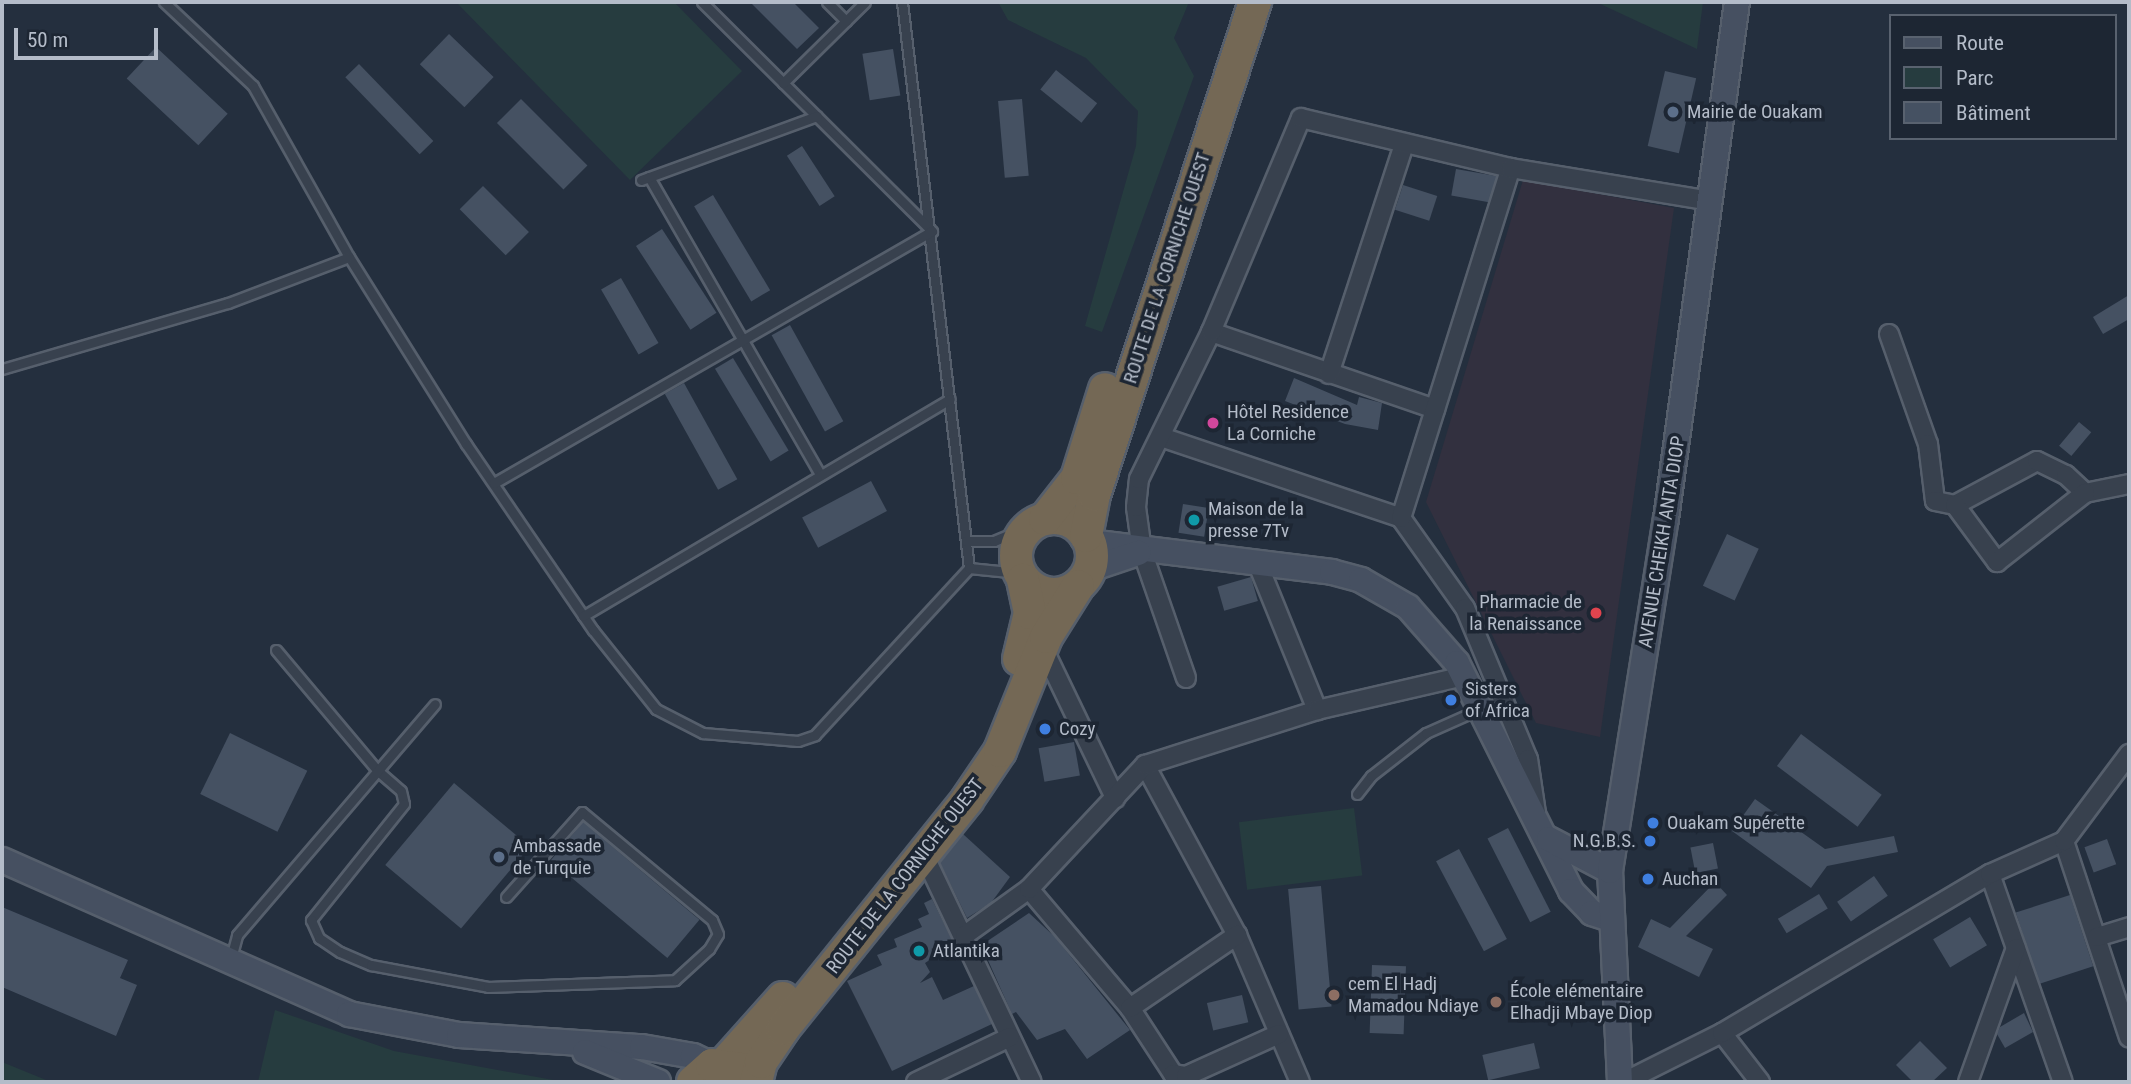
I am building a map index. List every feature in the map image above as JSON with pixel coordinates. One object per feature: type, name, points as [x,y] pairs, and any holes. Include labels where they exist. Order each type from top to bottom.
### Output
[{"type":"highway","name":"ROUTE DE LA CORNICHE OUEST","points":[[1039,522],[1076,478],[1232,2]]},
{"type":"highway","name":"ROUTE DE LA CORNICHE OUEST","points":[[755,1082],[761,1062],[783,1029],[924,855],[1000,751],[1042,646],[1086,558],[1149,321],[1255,2]]},
{"type":"highway","points":[[1064,519],[1086,558],[1068,593],[1043,594],[1021,576],[1018,541],[1039,522],[1064,519]]},
{"type":"highway","name":"ROUTE DE LA CORNICHE OUEST","points":[[710,1070],[769,1016],[952,790],[989,732],[1028,629],[1030,602],[1021,576]]},
{"type":"highway","points":[[710,1070],[744,1070],[755,1082]]},
{"type":"street","name":"AVENUE CHEIKH ANTA DIOP","points":[[1619,1081],[1610,872],[1737,2]]},
{"type":"street","points":[[1185,678],[1142,551],[1136,507],[1139,479],[1211,332],[1301,118],[1511,169],[1710,201]]},
{"type":"street","points":[[1329,374],[1404,145]]},
{"type":"street","points":[[1401,518],[1511,169]]},
{"type":"street","points":[[1211,332],[1435,409]]},
{"type":"street","points":[[1889,334],[1927,444],[1935,501],[1955,505],[2037,461],[2066,475],[2085,493]]},
{"type":"street","points":[[1161,437],[1401,518],[1465,608],[1528,759],[1536,813]]},
{"type":"street","points":[[1955,505],[1997,562],[2085,493],[2129,484]]},
{"type":"street","points":[[1086,558],[1142,551],[1257,562],[1332,572],[1384,592],[1429,626],[1464,676],[1549,839],[1571,891],[1592,913],[1610,919]]},
{"type":"street","points":[[1257,562],[1317,710]]},
{"type":"street","points":[[1042,646],[1115,798]]},
{"type":"street","points":[[965,935],[1029,889],[1145,765],[1317,710],[1464,676]]},
{"type":"street","points":[[1619,1081],[1721,1033],[1990,874],[2064,841],[2129,754]]},
{"type":"street","points":[[1145,765],[1237,935],[1300,1082]]},
{"type":"street","points":[[1549,839],[1610,872]]},
{"type":"street","points":[[2064,841],[2129,1038]]},
{"type":"street","points":[[924,855],[965,935],[1032,1082]]},
{"type":"street","points":[[2,860],[230,963],[373,1021],[459,1035],[565,1045],[642,1047],[693,1056],[710,1070]]},
{"type":"street","points":[[1990,874],[2063,1082]]},
{"type":"street","points":[[1029,889],[1130,1008],[1177,1076],[1279,1034]]},
{"type":"street","points":[[2097,937],[2129,926]]},
{"type":"street","points":[[1130,1008],[1237,935]]},
{"type":"street","points":[[1968,1082],[2015,948]]},
{"type":"street","points":[[1721,1033],[1760,1082]]},
{"type":"street","points":[[916,1082],[1010,1037]]},
{"type":"street","points":[[565,1045],[658,1082]]},
{"type":"lane","points":[[164,2],[253,86],[349,257],[494,483],[583,616],[656,709],[704,733],[798,741],[815,735],[969,568],[932,231],[902,2]]},
{"type":"lane","points":[[702,2],[932,231]]},
{"type":"lane","points":[[827,2],[846,21]]},
{"type":"lane","points":[[783,83],[865,2]]},
{"type":"lane","points":[[817,116],[645,178],[742,338],[819,473]]},
{"type":"lane","points":[[494,483],[932,231]]},
{"type":"lane","points":[[2,369],[228,303],[349,257]]},
{"type":"lane","points":[[583,616],[819,473],[950,398]]},
{"type":"lane","points":[[966,541],[994,541],[1039,522]]},
{"type":"lane","points":[[969,568],[1021,576]]},
{"type":"lane","points":[[275,650],[378,771],[401,791],[404,804],[310,920],[319,938],[340,952],[371,965],[488,987],[675,980],[709,949],[718,934],[712,920],[582,812],[506,897]]},
{"type":"lane","points":[[230,963],[237,934],[435,704]]},
{"type":"lane","points":[[1357,794],[1371,776],[1426,733],[1481,708]]},
{"type":"shaded area","points":[[1523,180],[1674,208],[1600,737],[1536,723],[1426,502]]},
{"type":"green space","points":[[456,2],[674,2],[742,71],[630,180]]},
{"type":"green space","points":[[998,2],[1189,2],[1174,38],[1194,76],[1102,332],[1085,326],[1136,146],[1138,111],[1086,58],[1008,20]]},
{"type":"green space","points":[[1596,2],[1703,2],[1697,49]]},
{"type":"green space","points":[[1354,808],[1362,875],[1247,890],[1239,822]]},
{"type":"green space","points":[[275,1010],[394,1051],[564,1082],[258,1082]]},
{"type":"green space","points":[[2,1062],[51,1082],[2,1082]]},
{"type":"building","points":[[750,2],[793,2],[819,28],[797,49]]},
{"type":"building","points":[[449,34],[494,77],[464,107],[420,64]]},
{"type":"building","points":[[156,47],[228,114],[198,145],[127,78]]},
{"type":"building","points":[[893,49],[900,95],[870,100],[862,54]]},
{"type":"building","points":[[359,64],[433,141],[420,154],[345,77]]},
{"type":"building","points":[[1056,70],[1097,103],[1081,123],[1040,89]]},
{"type":"building","name":"Mairie de Ouakam","points":[[1665,71],[1696,78],[1679,153],[1648,146]]},
{"type":"building","points":[[521,99],[587,165],[563,190],[497,123]]},
{"type":"building","points":[[1022,99],[1029,176],[1005,178],[998,101]]},
{"type":"building","points":[[802,146],[835,196],[820,206],[787,156]]},
{"type":"building","points":[[1456,169],[1496,176],[1492,203],[1451,196]]},
{"type":"building","points":[[1403,185],[1437,196],[1429,221],[1395,210]]},
{"type":"building","points":[[483,186],[529,232],[506,255],[460,209]]},
{"type":"building","points":[[713,195],[770,290],[751,301],[694,206]]},
{"type":"building","points":[[662,229],[716,313],[690,330],[636,246]]},
{"type":"building","points":[[621,278],[658,343],[639,354],[601,290]]},
{"type":"building","points":[[2129,295],[2129,319],[2103,334],[2093,317]]},
{"type":"building","points":[[790,325],[843,421],[825,431],[772,335]]},
{"type":"building","points":[[733,358],[789,451],[771,461],[715,369]]},
{"type":"building","points":[[1294,378],[1357,405],[1359,397],[1382,403],[1378,430],[1345,424],[1285,401]]},
{"type":"building","points":[[684,383],[737,479],[718,490],[665,394]]},
{"type":"building","points":[[2079,422],[2091,432],[2071,456],[2059,446]]},
{"type":"building","points":[[871,481],[887,511],[818,548],[802,518]]},
{"type":"building","name":"Maison de la presse 7Tv","points":[[1183,504],[1209,508],[1204,537],[1178,533]]},
{"type":"building","points":[[1727,534],[1759,549],[1735,600],[1703,586]]},
{"type":"building","points":[[1251,577],[1258,601],[1224,611],[1217,587]]},
{"type":"building","points":[[230,733],[307,771],[277,832],[200,794]]},
{"type":"building","points":[[1801,734],[1882,795],[1858,827],[1777,766]]},
{"type":"building","points":[[1074,742],[1080,775],[1044,782],[1039,748]]},
{"type":"building","name":"Ambassade de Turquie","points":[[454,783],[530,847],[461,929],[385,865]]},
{"type":"building","points":[[1755,799],[1825,849],[1894,836],[1898,852],[1827,866],[1811,888],[1732,831]]},
{"type":"building","points":[[583,822],[699,920],[667,958],[551,860]]},
{"type":"building","points":[[1508,828],[1551,912],[1530,922],[1488,838]]},
{"type":"building","points":[[963,834],[1010,877],[991,903],[967,918],[940,863]]},
{"type":"building","points":[[2107,839],[2116,864],[2094,873],[2084,847]]},
{"type":"building","points":[[1713,843],[1718,869],[1695,873],[1690,847]]},
{"type":"building","points":[[1459,849],[1507,939],[1484,951],[1436,861]]},
{"type":"building","points":[[1874,876],[1888,896],[1851,921],[1837,902]]},
{"type":"building","points":[[1715,882],[1727,895],[1686,936],[1713,949],[1699,977],[1638,947],[1651,919],[1670,928]]},
{"type":"building","points":[[1321,886],[1332,1007],[1299,1009],[1288,889]]},
{"type":"building","points":[[1819,894],[1828,909],[1787,933],[1778,919]]},
{"type":"building","points":[[2070,895],[2093,966],[2039,984],[2016,913]]},
{"type":"building","points":[[932,899],[954,944],[925,963],[930,972],[920,983],[932,977],[943,1000],[974,986],[992,1024],[892,1071],[847,981],[882,965],[877,955],[897,947],[894,939],[922,927],[918,919],[929,914],[924,903]]},
{"type":"building","points":[[2,907],[128,960],[120,978],[137,985],[116,1036],[2,987]]},
{"type":"building","points":[[1029,913],[1055,937],[1130,1030],[1087,1059],[1065,1029],[1037,1040],[1016,1012],[1012,1014],[983,949],[983,944]]},
{"type":"building","points":[[1970,917],[1987,945],[1950,967],[1933,939]]},
{"type":"building","points":[[1372,965],[1406,966],[1404,1034],[1370,1033]]},
{"type":"building","points":[[1242,995],[1248,1022],[1213,1030],[1207,1003]]},
{"type":"building","points":[[2024,1013],[2033,1032],[2005,1048],[1997,1034],[2000,1027]]},
{"type":"building","points":[[1920,1041],[1947,1068],[1932,1082],[1913,1082],[1896,1065]]},
{"type":"building","points":[[1534,1043],[1540,1068],[1488,1080],[1482,1055]]},
{"type":"place","name":"Mairie de Ouakam","points":[[1673,112]]},
{"type":"place","name":"Hôtel Residence La Corniche","points":[[1213,423]]},
{"type":"place","name":"Maison de la presse 7Tv","points":[[1194,520]]},
{"type":"place","name":"Pharmacie de la Renaissance","points":[[1596,613]]},
{"type":"place","name":"Sisters of Africa","points":[[1451,700]]},
{"type":"place","name":"Cozy","points":[[1045,729]]},
{"type":"place","name":"Ouakam Supérette","points":[[1653,823]]},
{"type":"place","name":"N.G.B.S.","points":[[1650,841]]},
{"type":"place","name":"Ambassade de Turquie","points":[[499,857]]},
{"type":"place","name":"Auchan","points":[[1648,879]]},
{"type":"place","name":"Atlantika","points":[[919,951]]},
{"type":"place","name":"cem El Hadj Mamadou Ndiaye","points":[[1334,995]]},
{"type":"place","name":"École elémentaire Elhadji Mbaye Diop","points":[[1496,1002]]}]
